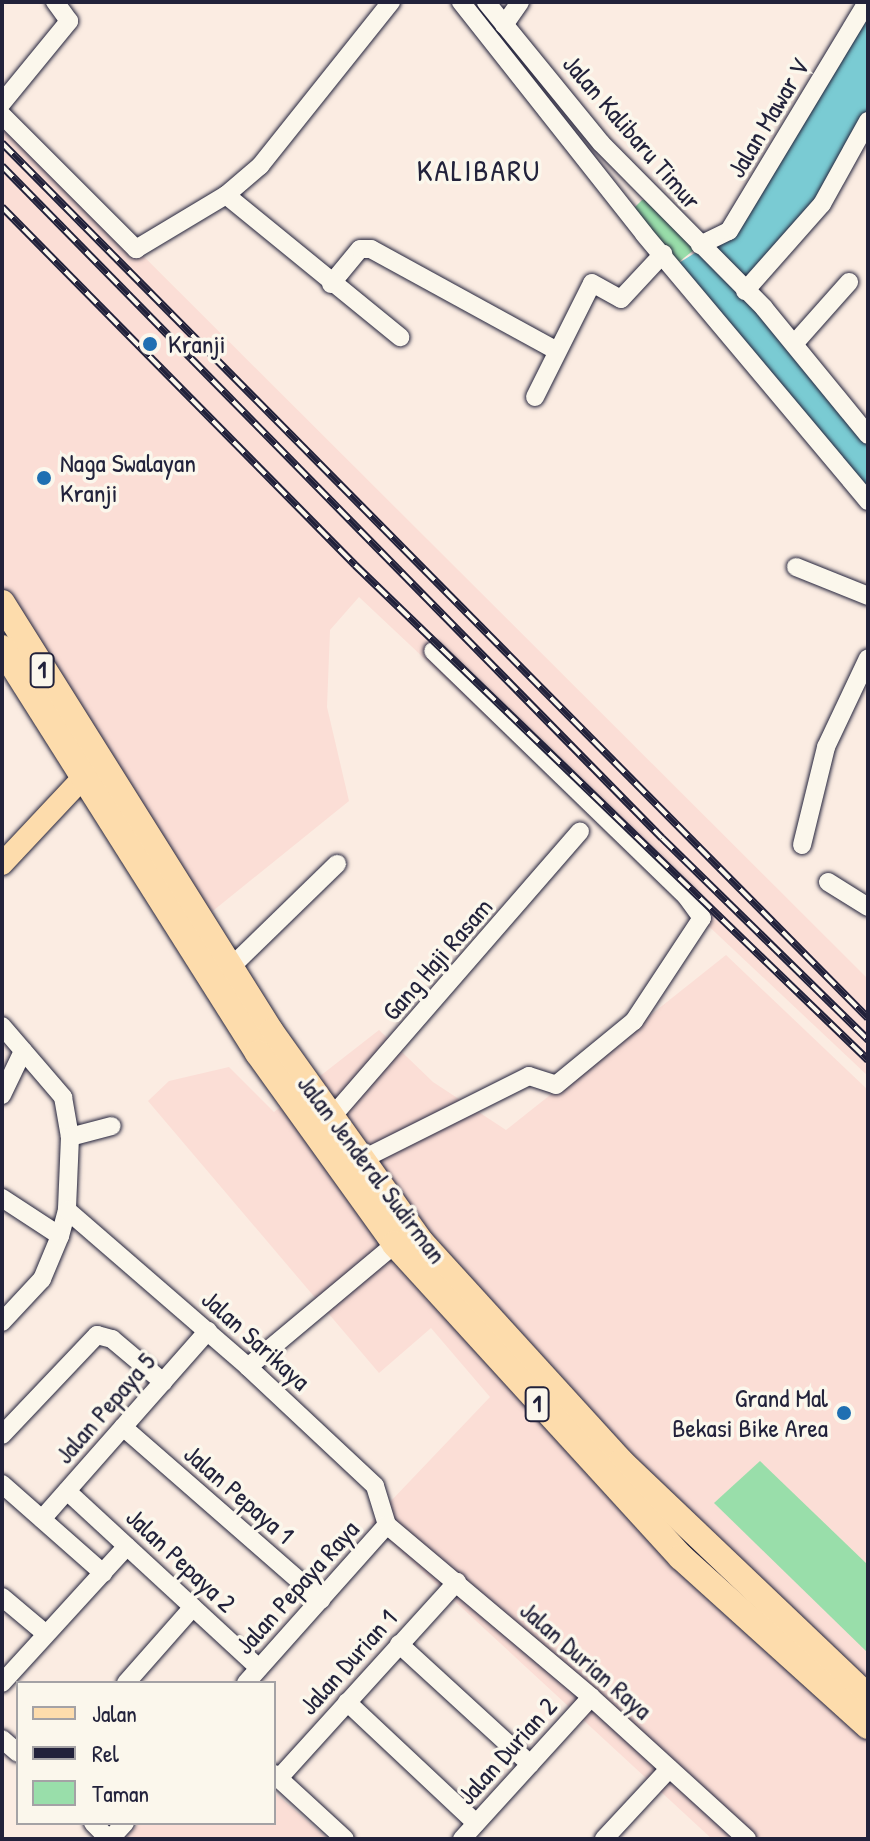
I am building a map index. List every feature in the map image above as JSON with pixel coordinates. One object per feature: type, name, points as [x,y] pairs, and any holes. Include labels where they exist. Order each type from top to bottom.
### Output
[{"type":"highway","name":"Jalan Jenderal Sudirman","points":[[2,603],[92,768],[395,1244],[614,1470],[868,1697]]},
{"type":"highway","name":"Jalan Jenderal Sudirman","points":[[2,648],[92,768],[231,967],[254,1026],[330,1119],[421,1242],[722,1596],[868,1726]]},
{"type":"main road","points":[[2,864],[92,768]]},
{"type":"street","points":[[2,103],[69,21],[55,2]]},
{"type":"street","points":[[2,115],[133,249],[226,195],[280,144],[391,2]]},
{"type":"street","name":"Jalan Kalibaru Timur","points":[[461,2],[629,213],[868,501]]},
{"type":"street","name":"Jalan Kalibaru Timur","points":[[486,2],[612,154],[794,344],[868,435]]},
{"type":"street","points":[[504,25],[520,2]]},
{"type":"street","name":"Jalan Mawar V","points":[[700,245],[729,231],[867,2]]},
{"type":"street","points":[[745,291],[822,204],[868,121]]},
{"type":"street","points":[[591,162],[606,161],[612,154]]},
{"type":"street","points":[[226,195],[331,284],[400,337]]},
{"type":"street","points":[[629,213],[642,200],[654,201]]},
{"type":"street","points":[[331,284],[360,249],[371,249],[557,351]]},
{"type":"street","points":[[535,397],[592,283],[621,299],[663,254]]},
{"type":"street","points":[[794,344],[849,282]]},
{"type":"street","points":[[796,567],[868,596]]},
{"type":"street","points":[[359,1161],[529,1076],[556,1085],[634,1021],[702,918],[686,896],[433,651]]},
{"type":"street","points":[[802,845],[826,747],[868,658]]},
{"type":"street","name":"Gang Haji Rasam","points":[[330,1119],[580,831]]},
{"type":"street","points":[[231,967],[337,864]]},
{"type":"street","points":[[828,882],[868,907]]},
{"type":"street","points":[[2,1026],[63,1097],[70,1137],[69,1211],[60,1236],[42,1279],[2,1322]]},
{"type":"street","points":[[2,1095],[23,1051]]},
{"type":"street","points":[[70,1137],[112,1126]]},
{"type":"street","points":[[2,1198],[60,1236]]},
{"type":"street","name":"Jalan Sarikaya","points":[[69,1211],[208,1331],[375,1486],[387,1525]]},
{"type":"street","points":[[248,1367],[395,1244]]},
{"type":"street","name":"Jalan Pepaya 5","points":[[42,1519],[208,1331]]},
{"type":"street","points":[[2,1435],[97,1335],[112,1339],[163,1382]]},
{"type":"street","name":"Jalan Pepaya 1","points":[[123,1427],[321,1600]]},
{"type":"street","points":[[2,1484],[103,1573]]},
{"type":"street","name":"Jalan Pepaya 2","points":[[67,1491],[259,1668]]},
{"type":"street","name":"Jalan Durian Raya","points":[[387,1525],[591,1697],[747,1839]]},
{"type":"street","name":"Jalan Pepaya Raya","points":[[248,1681],[387,1525]]},
{"type":"street","points":[[2,1683],[127,1546]]},
{"type":"street","name":"Jalan Durian 1","points":[[276,1776],[457,1582]]},
{"type":"street","points":[[2,1597],[46,1634]]},
{"type":"street","points":[[128,1681],[193,1607]]},
{"type":"street","points":[[399,1644],[530,1764]]},
{"type":"street","name":"Jalan Durian 2","points":[[462,1839],[591,1697]]},
{"type":"street","points":[[347,1702],[476,1823]]},
{"type":"street","points":[[604,1839],[669,1769]]},
{"type":"street","points":[[276,1776],[345,1839]]},
{"type":"street","points":[[95,1825],[110,1839]]},
{"type":"shaded area","points":[[2,115],[868,979],[868,1076],[359,597],[330,630],[327,707],[349,801],[193,927],[2,605]]},
{"type":"shaded area","points":[[726,955],[868,1090],[868,1839],[712,1839],[370,1523],[490,1397],[431,1328],[379,1373],[148,1101],[169,1081],[229,1067],[274,1112],[379,1030],[433,1082],[506,1130]]},
{"type":"shaded area","points":[[276,1794],[328,1839],[125,1839],[137,1825],[276,1825]]},
{"type":"green space","points":[[642,200],[654,201],[700,245],[674,266],[629,213]]},
{"type":"green space","points":[[760,1461],[868,1565],[868,1653],[714,1503]]},
{"type":"water","points":[[868,2],[868,121],[839,176],[746,291],[868,435],[868,501],[674,266],[730,231]]},
{"type":"railway","points":[[2,143],[868,1018]]},
{"type":"railway","points":[[2,166],[662,838],[868,1040]]},
{"type":"railway","points":[[2,207],[355,565],[868,1060]]},
{"type":"place","name":"Kranji","points":[[150,344]]},
{"type":"place","name":"Naga Swalayan Kranji","points":[[44,478]]},
{"type":"place","name":"Grand Mal Bekasi Bike Area","points":[[844,1413]]},
{"type":"district","name":"KALIBARU","points":[[479,170]]}]
